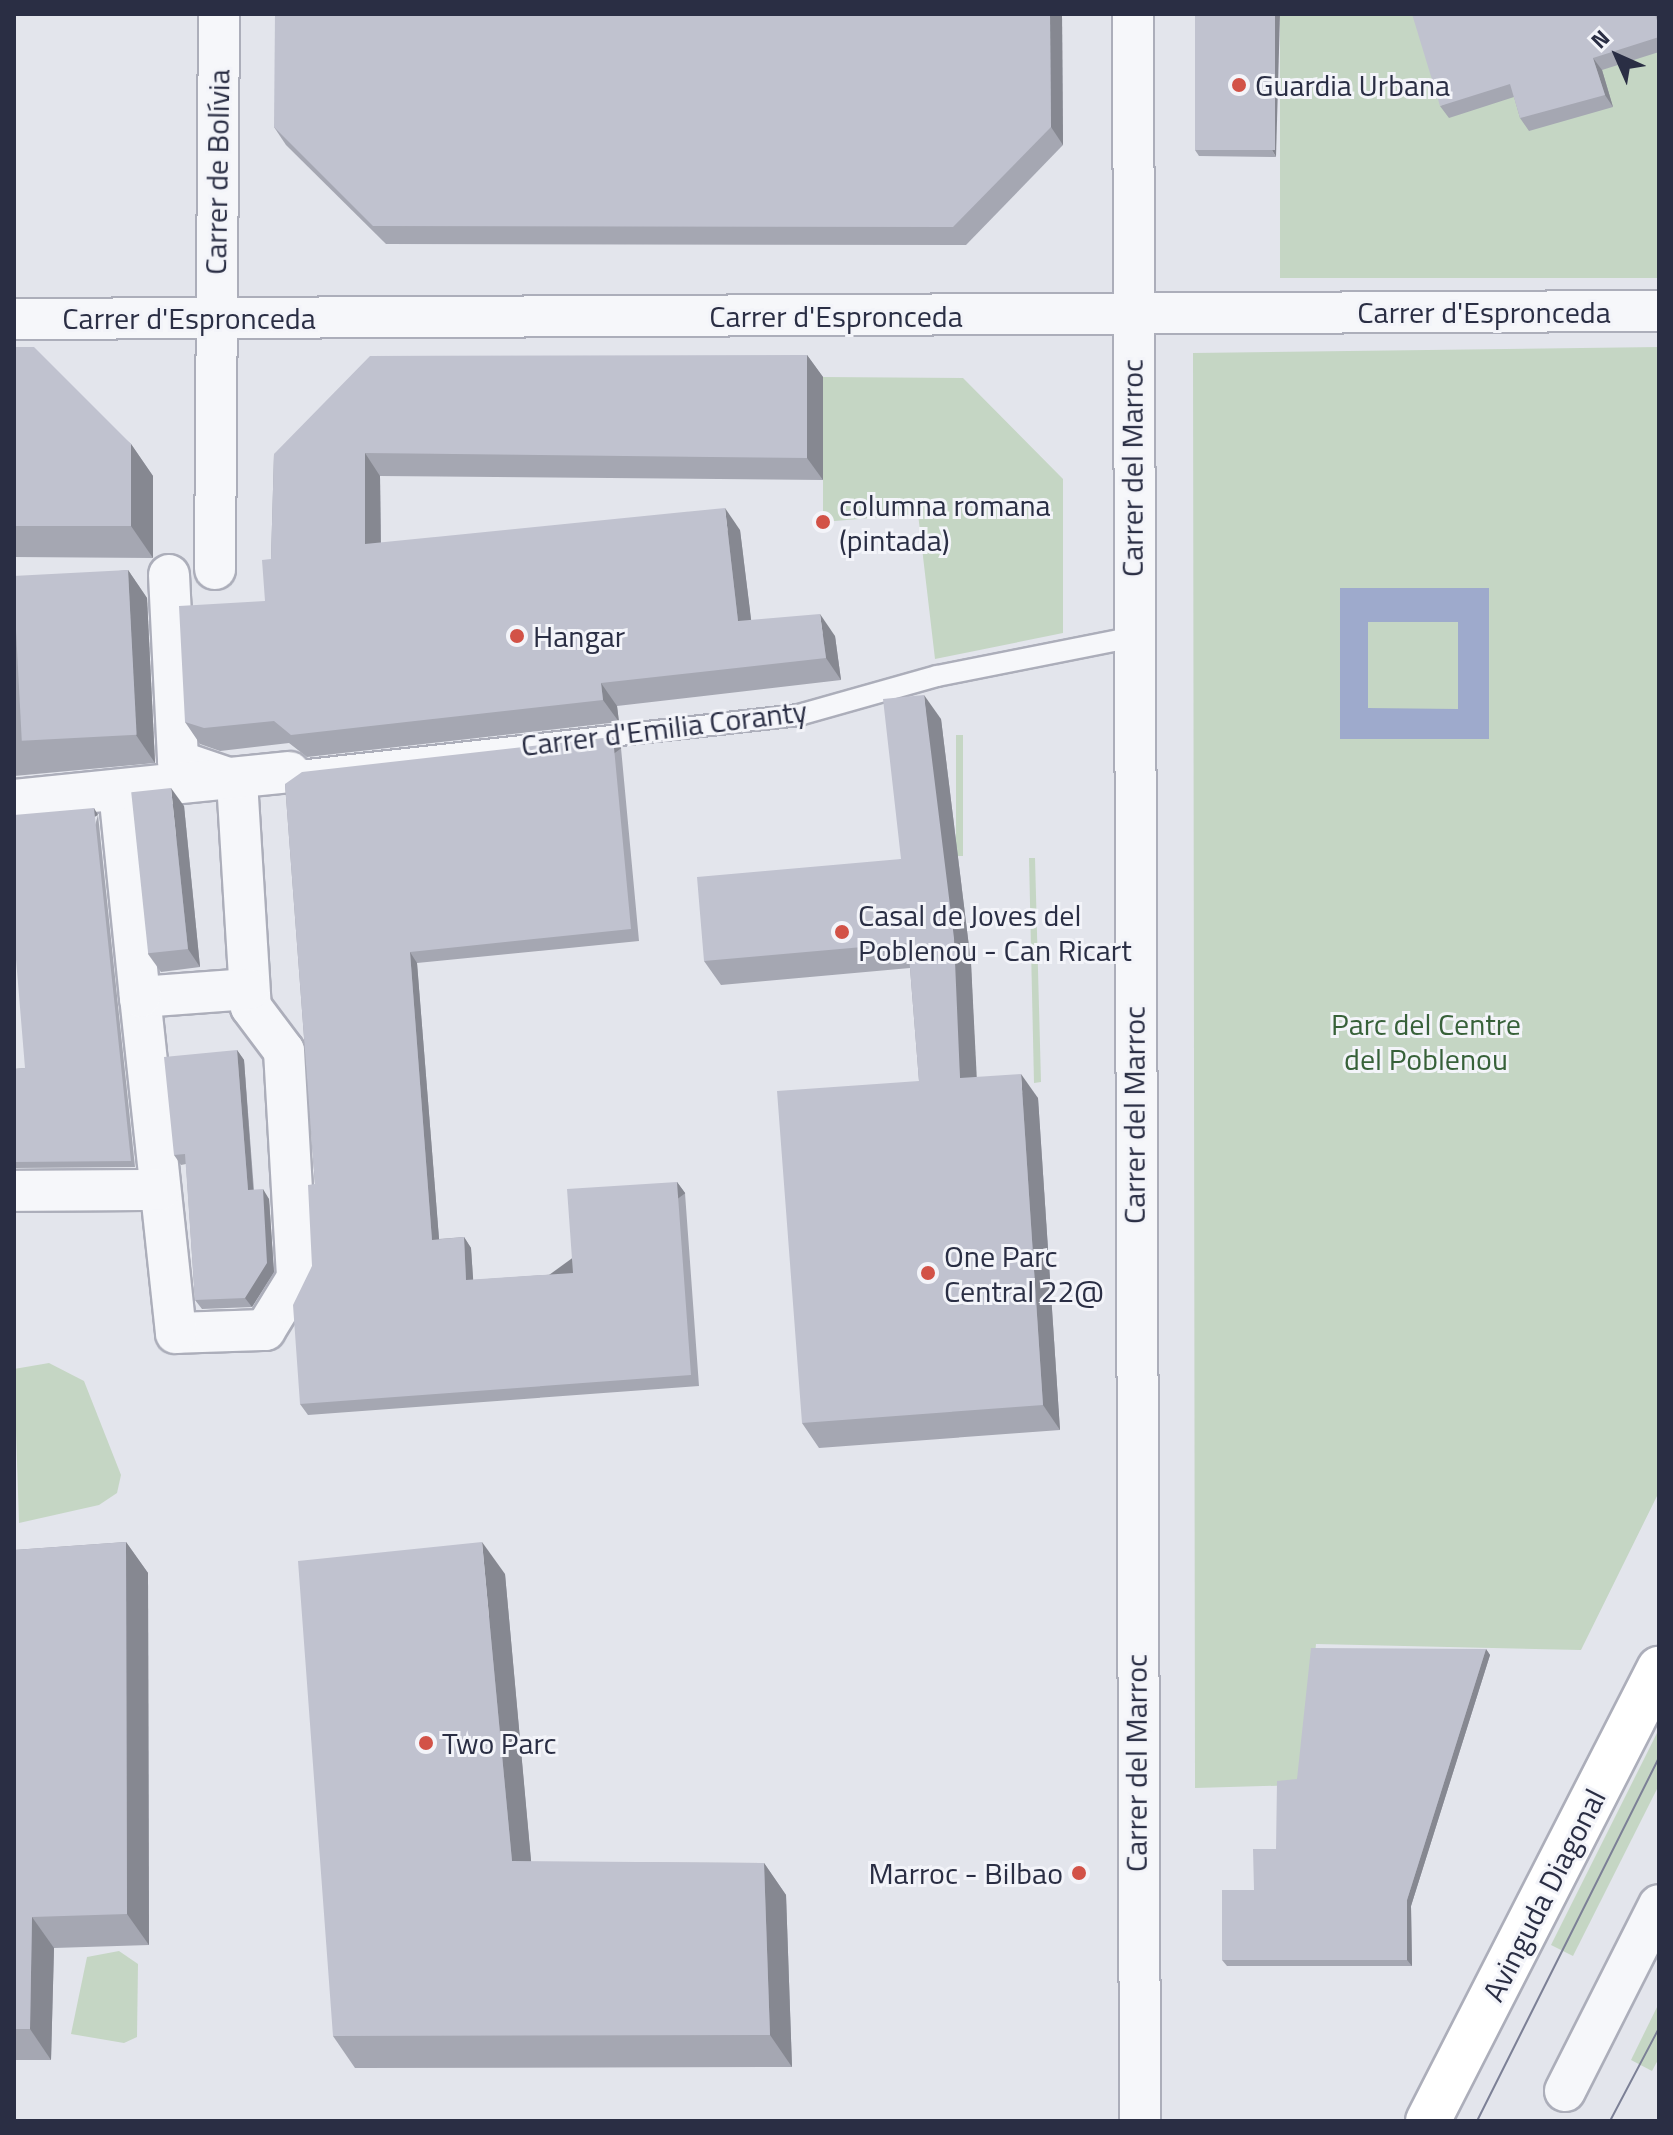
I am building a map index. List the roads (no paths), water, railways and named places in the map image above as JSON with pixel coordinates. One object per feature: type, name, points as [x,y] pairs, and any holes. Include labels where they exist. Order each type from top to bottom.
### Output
[{"type":"street","name":"Carrer de Bolívia","points":[[215,569],[219,14]]},
{"type":"street","name":"Carrer del Marroc","points":[[1133,14],[1131,314],[1140,2121]]},
{"type":"street","name":"Carrer d'Espronceda","points":[[14,319],[1659,311]]},
{"type":"street","name":"Carrer d'Emilia Coranty","points":[[169,575],[178,761],[237,781]]},
{"type":"street","name":"Carrer d'Emilia Coranty","points":[[14,800],[237,781],[290,772]]},
{"type":"street","points":[[119,791],[176,1333],[265,1330],[297,1278],[284,1051],[251,1007],[237,781]]},
{"type":"street","points":[[140,997],[249,989]]},
{"type":"street","points":[[14,1191],[160,1190]]},
{"type":"street","name":"Avinguda Diagonal","points":[[1428,2121],[1659,1669]]},
{"type":"street","points":[[1565,2091],[1659,1905]]},
{"type":"lane","name":"Carrer d'Emilia Coranty","points":[[290,772],[799,715],[937,676],[1134,637]]},
{"type":"water","points":[[1340,588],[1489,588],[1489,739],[1340,739]],"holes":[[[1368,622],[1458,622],[1458,709],[1368,708]]]},
{"type":"tram line","points":[[1477,2121],[1659,1758]]},
{"type":"tram line","points":[[1610,2121],[1659,2028]]},
{"type":"place","name":"Guardia Urbana","points":[[1239,85]]},
{"type":"place","name":"columna romana (pintada)","points":[[823,522]]},
{"type":"place","name":"Hangar","points":[[517,636]]},
{"type":"place","name":"Casal de Joves del Poblenou - Can Ricart","points":[[842,932]]},
{"type":"place","name":"One Parc Central 22@","points":[[928,1273]]},
{"type":"place","name":"Two Parc","points":[[426,1743]]},
{"type":"place","name":"Marroc - Bilbao","points":[[1079,1873]]},
{"type":"park label","name":"Parc del Centre del Poblenou","points":[[1426,1041]]}]
